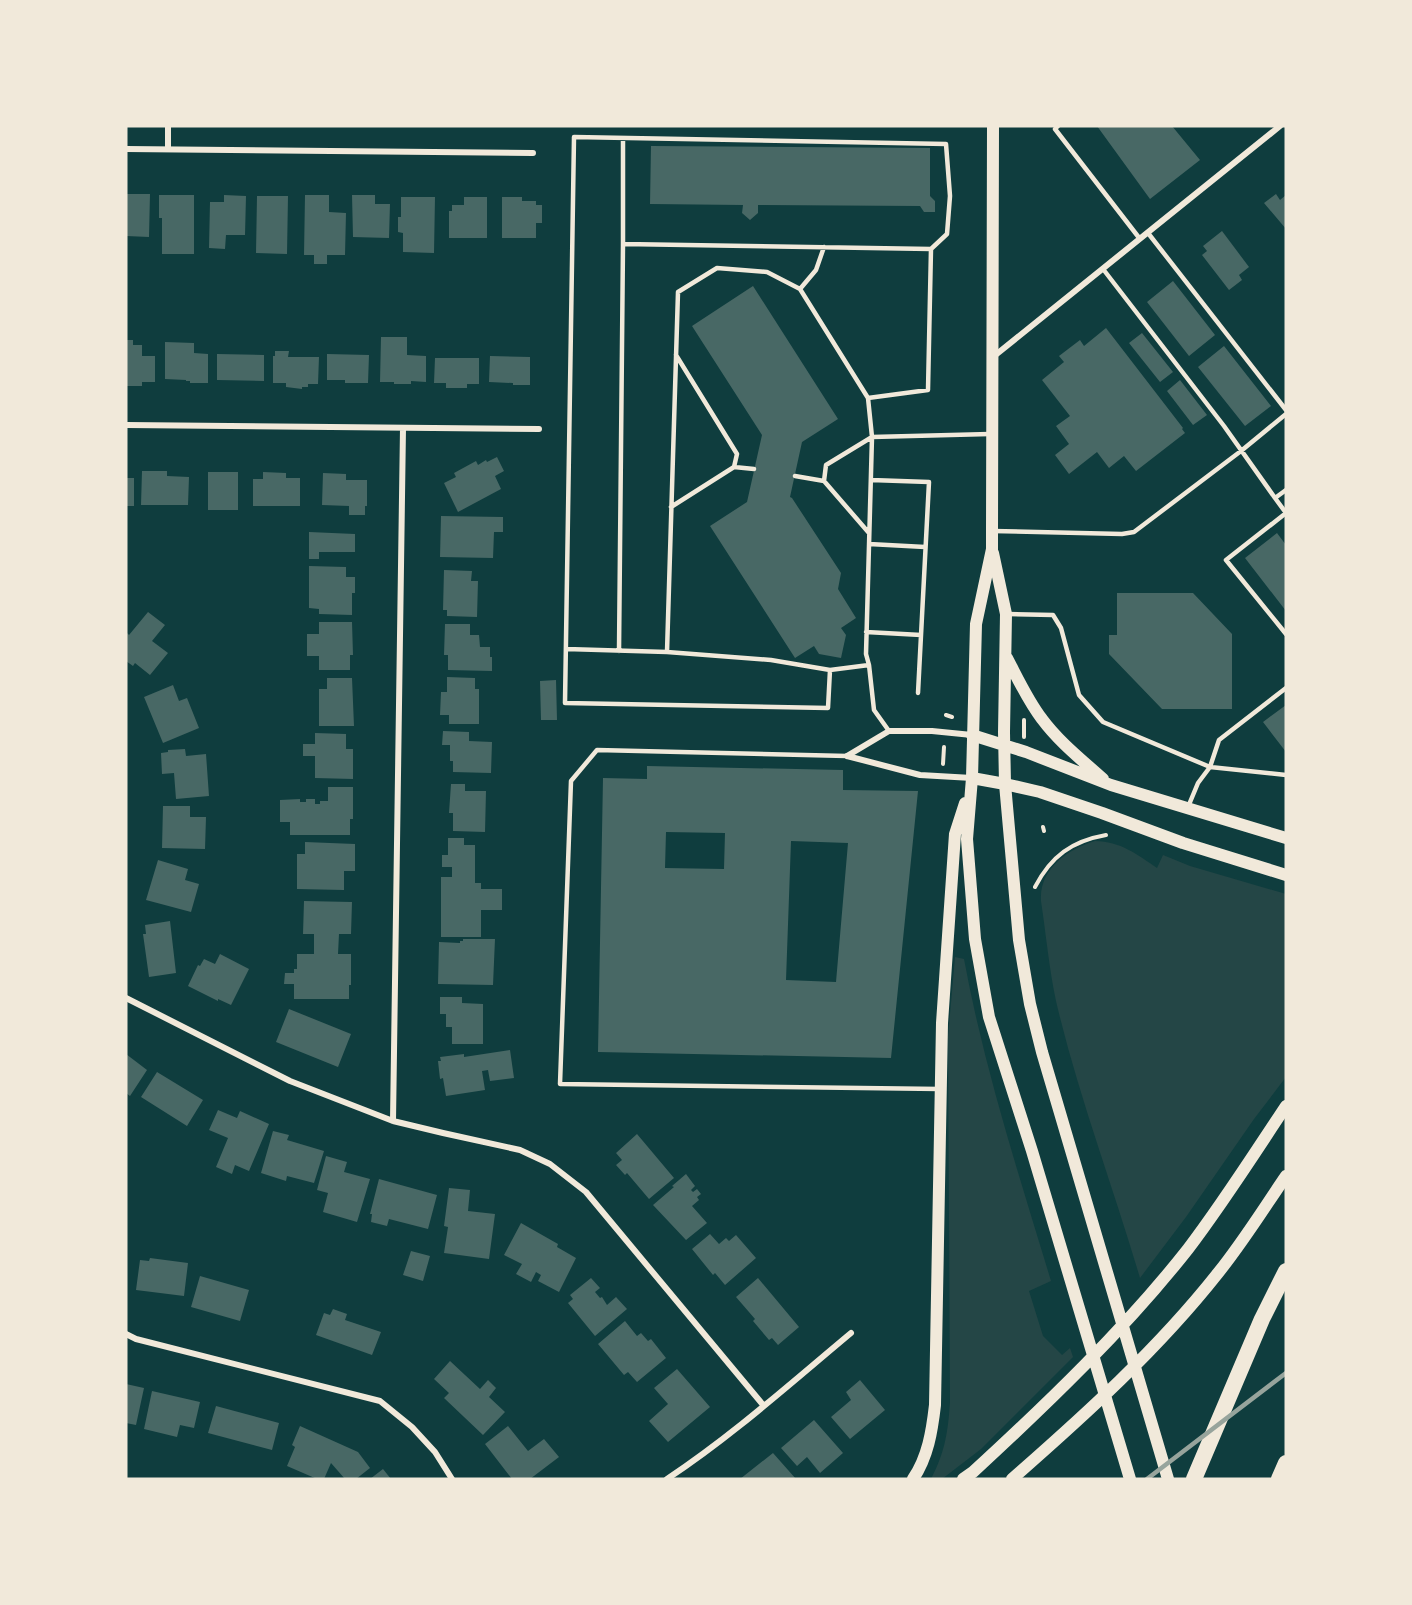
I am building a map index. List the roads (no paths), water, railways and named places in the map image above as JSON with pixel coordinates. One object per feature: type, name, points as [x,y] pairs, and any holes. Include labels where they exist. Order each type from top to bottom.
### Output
[{"type":"highway","points":[[1194,1479],[1262,1319],[1286,1271]]},
{"type":"highway","points":[[1279,1479],[1286,1463]]},
{"type":"main road","points":[[993,126],[992,549],[976,624],[972,778],[967,839],[975,939],[989,1017],[1023,1122],[1130,1479]]},
{"type":"main road","points":[[992,549],[1006,614],[1005,784],[1019,940],[1030,1004],[1042,1053],[1168,1479]]},
{"type":"main road","points":[[1005,656],[1043,722],[1070,750],[1111,785]]},
{"type":"main road","points":[[972,735],[1111,785],[1286,838]]},
{"type":"main road","points":[[972,778],[1040,792],[1183,843],[1286,875]]},
{"type":"main road","points":[[913,1479],[920,1469],[931,1437],[935,1405],[942,1023],[955,834],[972,778]]},
{"type":"main road","points":[[963,1479],[1039,1411],[1153,1290],[1188,1248],[1286,1106]]},
{"type":"main road","points":[[1012,1479],[1082,1416],[1182,1316],[1219,1272],[1286,1176]]},
{"type":"street","points":[[168,126],[168,149]]},
{"type":"street","points":[[993,358],[1280,126]]},
{"type":"street","points":[[126,149],[533,153]]},
{"type":"street","points":[[126,425],[540,429]]},
{"type":"street","points":[[393,1121],[403,428]]},
{"type":"street","points":[[847,756],[889,731],[932,731],[972,735]]},
{"type":"street","points":[[847,756],[920,775],[972,778]]},
{"type":"street","points":[[126,998],[290,1081],[393,1121],[520,1150],[550,1164],[586,1192],[764,1406]]},
{"type":"street","points":[[667,1479],[692,1463],[764,1406],[851,1333]]},
{"type":"street","points":[[126,1334],[136,1339],[380,1401],[412,1427],[435,1452],[452,1479]]},
{"type":"lane","points":[[1058,126],[1055,129],[1140,239]]},
{"type":"lane","points":[[623,244],[931,249],[947,234],[950,196],[946,144],[574,137],[565,703],[828,708],[830,670]]},
{"type":"lane","points":[[619,651],[623,138]]},
{"type":"lane","points":[[992,531],[1122,534],[1134,531],[1242,451],[1286,412],[1148,233]]},
{"type":"lane","points":[[800,289],[816,270],[824,247]]},
{"type":"lane","points":[[868,398],[928,390],[931,249]]},
{"type":"lane","points":[[667,652],[678,292],[717,268],[767,272],[800,289],[868,398],[872,436],[866,654],[874,710],[889,731]]},
{"type":"lane","points":[[1103,268],[1224,426],[1286,513],[1226,560],[1286,634]]},
{"type":"lane","points":[[676,354],[737,454],[734,467]]},
{"type":"lane","points":[[824,481],[826,465],[872,436],[992,434]]},
{"type":"lane","points":[[671,507],[734,467],[754,469]]},
{"type":"lane","points":[[795,476],[824,481],[869,533]]},
{"type":"lane","points":[[871,480],[929,482],[918,693]]},
{"type":"lane","points":[[1275,498],[1286,490]]},
{"type":"lane","points":[[869,544],[926,547]]},
{"type":"lane","points":[[1006,614],[1053,615],[1061,628],[1079,695],[1102,722],[1210,767],[1286,775]]},
{"type":"lane","points":[[866,632],[921,635]]},
{"type":"lane","points":[[566,649],[667,652],[771,660],[830,670],[869,665]]},
{"type":"lane","points":[[1187,808],[1198,783],[1210,767],[1219,740],[1286,688]]},
{"type":"lane","points":[[847,756],[597,750],[571,781],[560,1084],[940,1089]]},
{"type":"railway","points":[[1147,1479],[1286,1373]]}]
